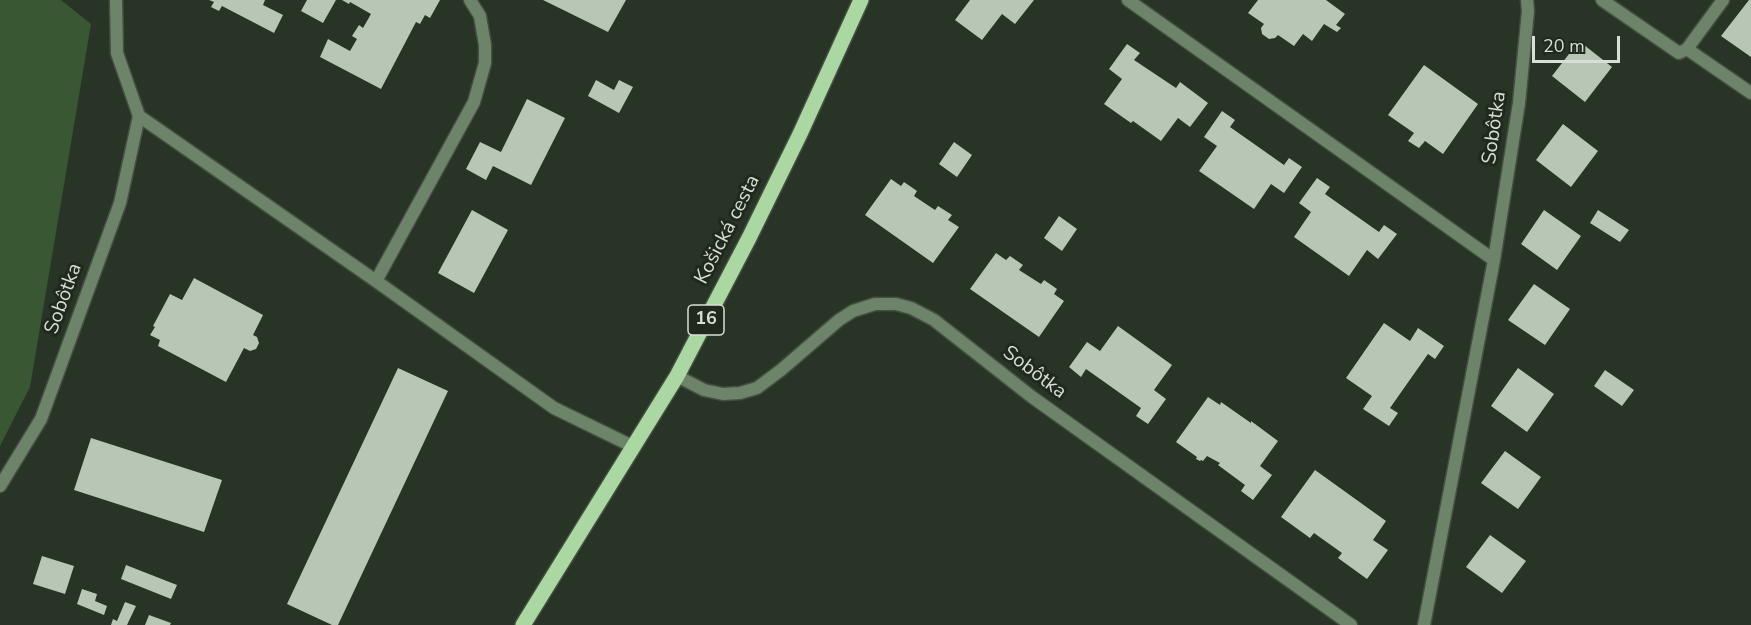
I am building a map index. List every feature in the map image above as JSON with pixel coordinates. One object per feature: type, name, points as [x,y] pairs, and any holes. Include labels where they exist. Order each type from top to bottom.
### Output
[{"type":"main road","name":"Košická cesta","points":[[523,625],[677,376],[790,154],[861,0]]},
{"type":"street","points":[[116,0],[117,52],[139,116],[376,280],[554,408],[634,447]]},
{"type":"street","points":[[376,280],[474,102],[485,63],[485,45],[480,16],[470,0]]},
{"type":"street","points":[[1128,0],[1494,260]]},
{"type":"street","name":"Sobôtka","points":[[1424,625],[1494,260],[1519,103],[1528,11],[1527,0]]},
{"type":"street","points":[[1602,0],[1679,53],[1687,49],[1723,0]]},
{"type":"street","points":[[1687,49],[1751,93]]},
{"type":"street","name":"Sobôtka","points":[[0,486],[41,419],[120,203],[139,116]]},
{"type":"street","name":"Sobôtka","points":[[677,376],[704,390],[723,394],[757,388],[853,311],[875,304],[896,304],[911,308],[934,320],[1032,397],[1351,625]]},
{"type":"green space","points":[[0,0],[61,0],[91,24],[30,387],[0,446]]},
{"type":"building","points":[[209,0],[265,0],[263,5],[283,15],[274,33],[222,6],[219,11],[211,7],[214,2]]},
{"type":"building","points":[[307,0],[336,0],[323,23],[301,11]]},
{"type":"building","points":[[342,0],[440,0],[430,18],[425,15],[420,24],[416,22],[381,89],[320,57],[328,39],[350,51],[357,39],[352,36],[359,25],[363,28],[371,14]]},
{"type":"building","points":[[543,0],[626,0],[608,32]]},
{"type":"building","points":[[970,0],[1034,0],[1015,24],[1002,14],[982,40],[955,20]]},
{"type":"building","points":[[1258,0],[1326,0],[1345,14],[1336,25],[1341,28],[1337,32],[1324,24],[1312,41],[1303,34],[1294,46],[1278,35],[1269,39],[1262,34],[1261,28],[1264,24],[1248,13]]},
{"type":"building","points":[[1751,0],[1751,57],[1721,36]]},
{"type":"building","points":[[1579,41],[1612,67],[1585,102],[1552,76]]},
{"type":"building","points":[[1127,44],[1140,53],[1134,60],[1176,88],[1180,82],[1208,103],[1190,127],[1178,118],[1161,141],[1104,104],[1122,79],[1109,69]]},
{"type":"building","points":[[1424,65],[1478,104],[1443,154],[1425,141],[1419,148],[1408,141],[1414,133],[1388,115]]},
{"type":"building","points":[[596,80],[614,90],[619,80],[633,87],[619,113],[588,96]]},
{"type":"building","points":[[527,99],[565,118],[531,185],[493,166],[486,180],[466,169],[480,142],[501,152]]},
{"type":"building","points":[[1222,111],[1235,120],[1230,127],[1284,165],[1289,158],[1302,167],[1284,193],[1271,184],[1254,209],[1199,171],[1217,146],[1204,137]]},
{"type":"building","points":[[1563,124],[1598,151],[1571,187],[1536,160]]},
{"type":"building","points":[[954,142],[972,155],[957,177],[939,164]]},
{"type":"building","points":[[1317,178],[1330,187],[1325,194],[1379,232],[1384,225],[1397,234],[1378,259],[1367,250],[1349,276],[1294,237],[1311,212],[1299,203]]},
{"type":"building","points":[[891,179],[901,186],[904,182],[917,191],[914,196],[935,210],[938,206],[952,215],[948,220],[959,227],[933,263],[865,215]]},
{"type":"building","points":[[472,210],[508,230],[474,293],[438,273]]},
{"type":"building","points":[[1544,210],[1581,236],[1557,270],[1521,244]]},
{"type":"building","points":[[1598,210],[1629,230],[1620,242],[1590,223]]},
{"type":"building","points":[[1059,216],[1077,229],[1062,251],[1044,238]]},
{"type":"building","points":[[996,253],[1006,260],[1010,256],[1023,265],[1019,270],[1041,284],[1044,280],[1057,289],[1054,294],[1064,301],[1039,337],[970,289]]},
{"type":"building","points":[[194,278],[263,315],[253,335],[257,337],[259,343],[256,349],[250,351],[244,348],[226,382],[158,346],[160,340],[150,335],[170,294],[182,300]]},
{"type":"building","points":[[1534,284],[1570,309],[1545,345],[1508,320]]},
{"type":"building","points":[[1384,323],[1410,341],[1418,328],[1444,346],[1435,359],[1428,354],[1390,408],[1398,413],[1389,426],[1363,409],[1372,396],[1346,378]]},
{"type":"building","points":[[1118,326],[1172,365],[1154,390],[1166,399],[1148,424],[1136,416],[1141,408],[1086,369],[1081,377],[1069,367],[1087,342],[1100,351]]},
{"type":"building","points":[[398,368],[448,391],[338,625],[332,625],[287,604]]},
{"type":"building","points":[[1518,368],[1554,394],[1527,432],[1491,406]]},
{"type":"building","points":[[1605,370],[1634,390],[1622,406],[1594,386]]},
{"type":"building","points":[[1208,397],[1220,405],[1221,402],[1278,441],[1260,466],[1272,475],[1253,500],[1241,491],[1245,485],[1218,465],[1220,463],[1207,456],[1200,461],[1176,442]]},
{"type":"building","points":[[91,438],[222,480],[204,532],[74,490]]},
{"type":"building","points":[[1505,451],[1541,477],[1518,509],[1481,483]]},
{"type":"building","points":[[1315,470],[1386,521],[1373,540],[1388,550],[1367,579],[1338,558],[1342,553],[1314,533],[1310,538],[1281,517]]},
{"type":"building","points":[[1490,535],[1526,561],[1502,593],[1466,567]]},
{"type":"building","points":[[42,556],[74,566],[65,594],[33,584]]},
{"type":"building","points":[[126,565],[177,585],[171,599],[121,579]]},
{"type":"building","points":[[82,589],[97,594],[95,601],[107,606],[104,615],[77,604]]},
{"type":"building","points":[[125,602],[136,606],[127,625],[111,625],[113,619],[117,621]]},
{"type":"building","points":[[149,615],[171,623],[170,625],[145,625]]}]
